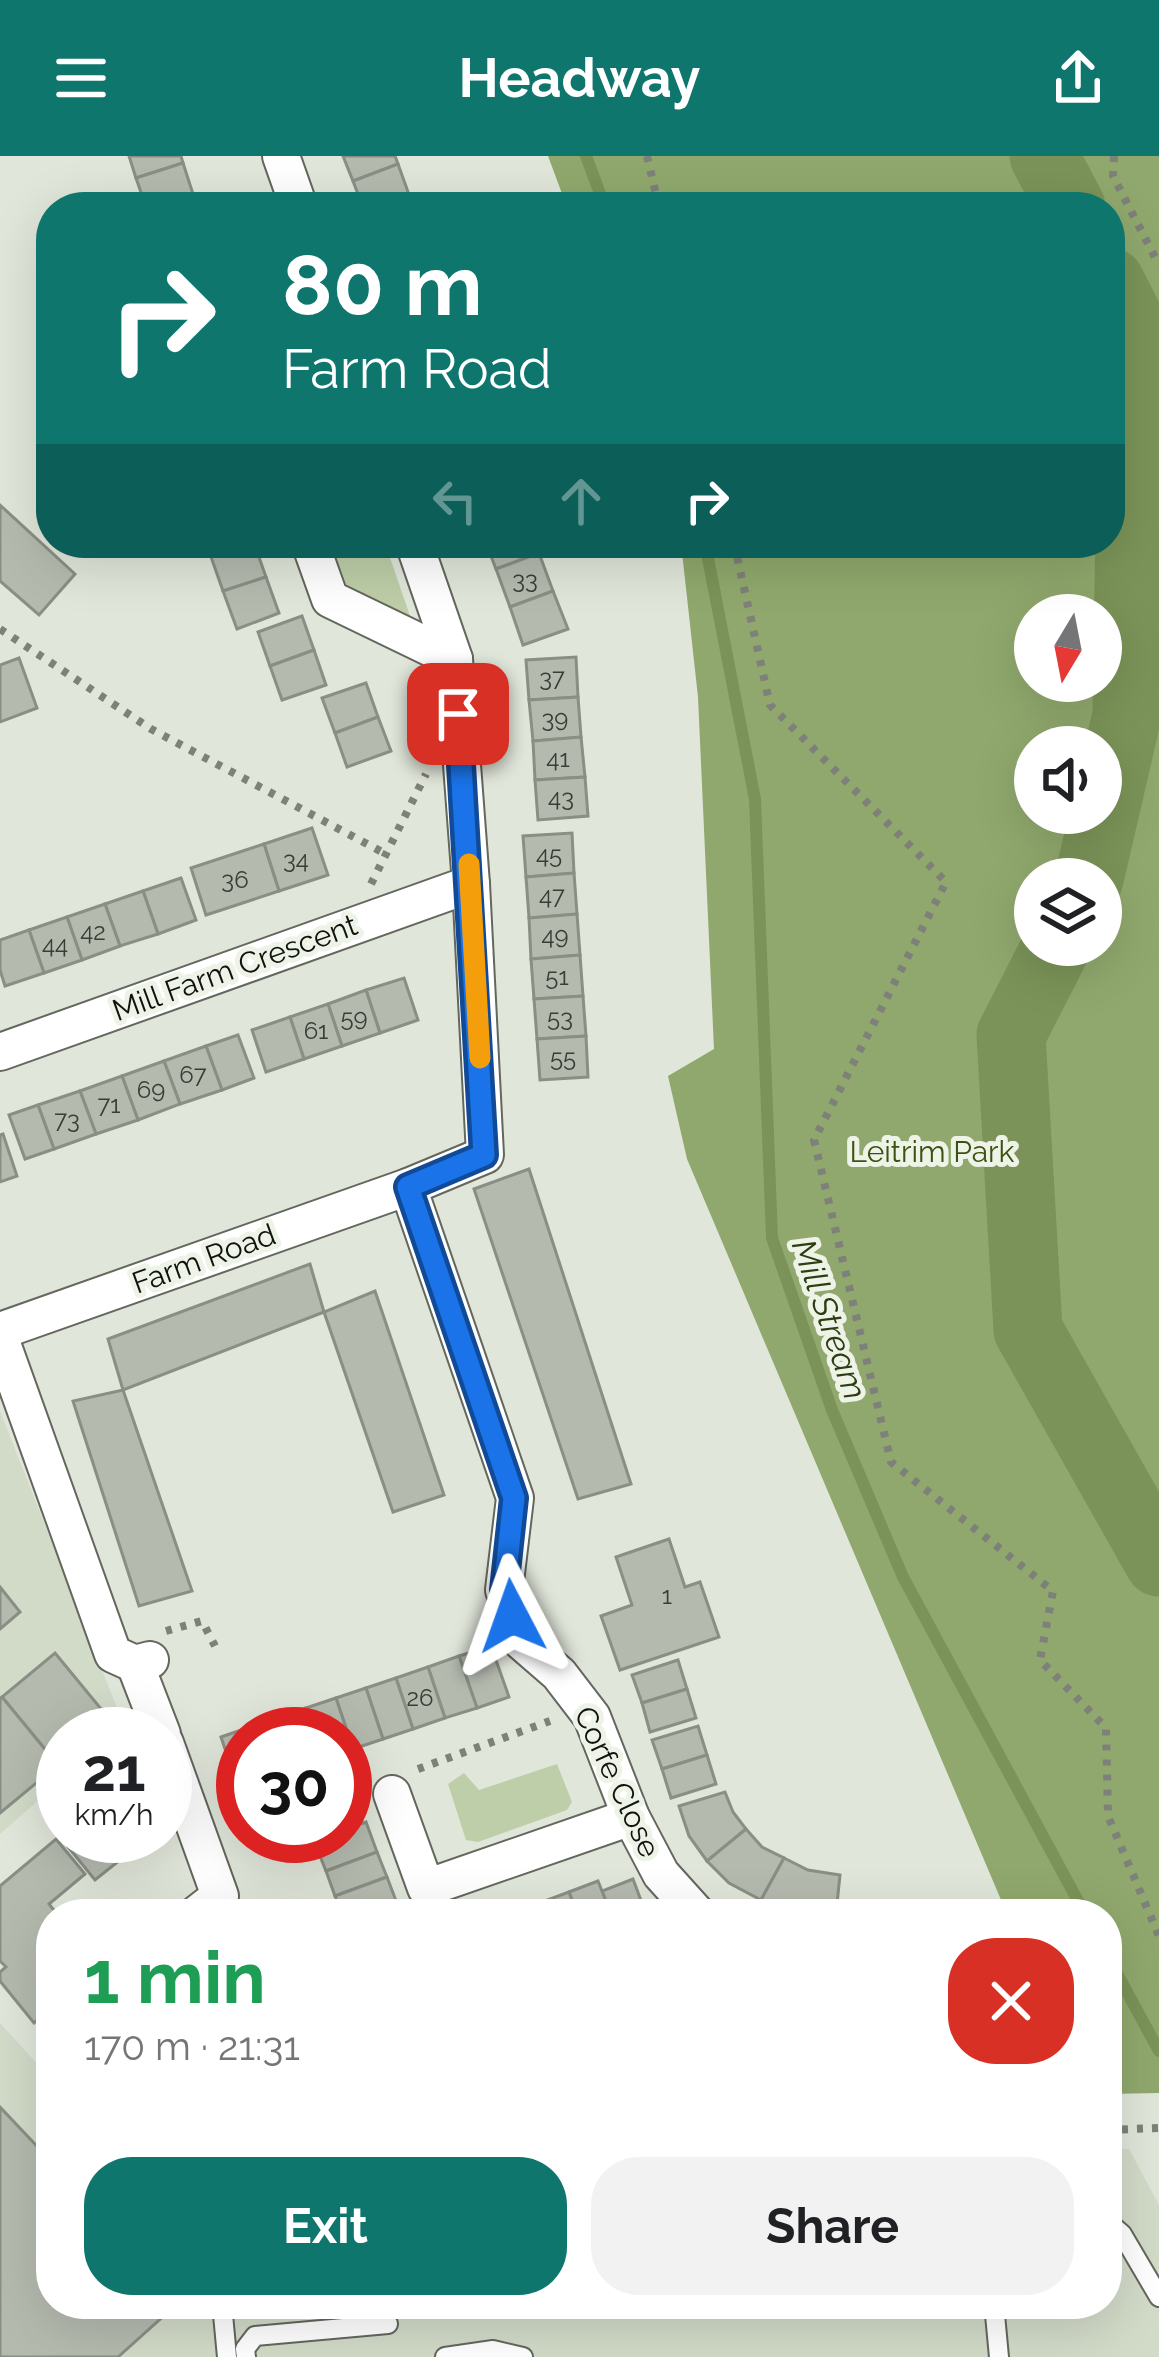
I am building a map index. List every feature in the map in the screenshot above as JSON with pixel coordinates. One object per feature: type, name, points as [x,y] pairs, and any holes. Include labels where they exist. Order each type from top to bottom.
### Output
[{"type":"street","points":[[271,192],[282,160]]},
{"type":"street","points":[[282,160],[294,192]]},
{"type":"street","points":[[315,558],[330,599],[454,659]]},
{"type":"street","points":[[419,558],[454,659],[471,884]]},
{"type":"street","name":"Mill Farm Crescent","points":[[0,1052],[471,884]]},
{"type":"street","name":"Farm Road","points":[[155,1707],[143,1662],[113,1654],[0,1335],[484,1155],[471,884]]},
{"type":"street","name":"Corfe Close","points":[[408,1187],[514,1498],[504,1590],[521,1641],[559,1674],[592,1717],[631,1816],[661,1874],[684,1899]]},
{"type":"street","points":[[399,1784],[430,1899]]},
{"type":"street","points":[[436,1899],[631,1816]]},
{"type":"street","points":[[192,1830],[213,1899]]},
{"type":"lane","points":[[1122,2234],[1159,2296]]},
{"type":"lane","points":[[223,2319],[226,2357]]},
{"type":"lane","points":[[995,2319],[999,2357]]},
{"type":"lane","points":[[246,2357],[245,2349],[255,2336],[388,2324]]},
{"type":"lane","points":[[445,2357],[494,2350],[523,2357]]},
{"type":"path","points":[[647,156],[655,192]]},
{"type":"path","points":[[1114,156],[1113,176],[1121,192]]},
{"type":"path","points":[[1125,199],[1159,265]]},
{"type":"path","points":[[737,558],[770,705],[946,882],[814,1140],[891,1462],[1053,1591],[1040,1660],[1106,1727],[1108,1816],[1159,1936]]},
{"type":"path","points":[[0,629],[151,729],[384,854]]},
{"type":"path","points":[[354,926],[384,854],[458,714]]},
{"type":"path","points":[[399,1784],[585,1708]]},
{"type":"path","points":[[1122,2129],[1159,2128]]},
{"type":"shaded area","points":[[0,1411],[117,1707],[36,1707],[36,1803],[0,1834]]},
{"type":"shaded area","points":[[0,2023],[36,2063],[36,2319],[1122,2319],[1122,2149],[1129,2149],[1159,2205],[1159,2357],[0,2357]]},
{"type":"green space","name":"Leitrim Park","points":[[548,156],[1159,156],[1159,2093],[1122,2094],[1122,1899],[1001,1899],[687,1159],[668,1076],[714,1049],[698,697],[683,558],[1125,558],[1125,192],[561,192]]},
{"type":"green space","points":[[337,558],[390,558],[410,616],[347,586]]},
{"type":"green space","points":[[557,1764],[572,1802],[567,1810],[478,1842],[466,1840],[448,1784],[464,1773],[479,1790]]},
{"type":"building","points":[[129,156],[181,156],[183,163],[136,178]]},
{"type":"building","points":[[343,156],[395,156],[398,164],[353,181]]},
{"type":"building","points":[[183,163],[192,192],[141,192],[136,178]]},
{"type":"building","points":[[398,164],[408,192],[357,192],[353,181]]},
{"type":"building","points":[[0,505],[36,538],[36,558],[58,558],[75,574],[39,615],[0,581]]},
{"type":"building","points":[[211,558],[259,558],[266,577],[223,591]]},
{"type":"building","points":[[492,558],[526,558],[496,569]]},
{"type":"building","points":[[526,558],[541,558],[553,591],[510,607],[496,569]]},
{"type":"building","points":[[266,577],[279,613],[237,629],[223,591]]},
{"type":"building","points":[[553,591],[568,629],[523,645],[510,607]]},
{"type":"building","points":[[302,616],[314,650],[270,666],[258,632]]},
{"type":"building","points":[[314,650],[326,685],[282,700],[270,666]]},
{"type":"building","points":[[576,657],[578,697],[529,700],[526,660]]},
{"type":"building","points":[[19,658],[37,708],[0,722],[0,665]]},
{"type":"building","points":[[366,683],[378,717],[335,733],[322,698]]},
{"type":"building","points":[[578,697],[581,737],[533,741],[529,700]]},
{"type":"building","points":[[378,717],[391,751],[347,767],[335,733]]},
{"type":"building","points":[[581,737],[585,777],[535,780],[533,741]]},
{"type":"building","points":[[585,777],[588,816],[538,820],[535,780]]},
{"type":"building","points":[[312,828],[328,875],[279,891],[264,844]]},
{"type":"building","points":[[572,833],[574,873],[526,877],[523,836]]},
{"type":"building","points":[[264,844],[279,891],[206,915],[191,868]]},
{"type":"building","points":[[574,873],[577,914],[529,918],[526,877]]},
{"type":"building","points":[[181,878],[196,920],[158,934],[143,891]]},
{"type":"building","points":[[143,891],[158,934],[120,946],[105,904]]},
{"type":"building","points":[[105,904],[120,946],[82,960],[67,917]]},
{"type":"building","points":[[577,914],[580,955],[531,959],[529,918]]},
{"type":"building","points":[[67,917],[82,960],[44,973],[29,930]]},
{"type":"building","points":[[29,930],[44,973],[5,986],[0,940]]},
{"type":"building","points":[[580,955],[583,996],[534,999],[531,959]]},
{"type":"building","points":[[404,978],[418,1020],[380,1033],[366,990]]},
{"type":"building","points":[[366,990],[380,1033],[342,1046],[328,1004]]},
{"type":"building","points":[[583,996],[586,1036],[537,1039],[534,999]]},
{"type":"building","points":[[328,1004],[342,1046],[304,1059],[290,1017]]},
{"type":"building","points":[[290,1017],[304,1059],[266,1072],[252,1030]]},
{"type":"building","points":[[238,1035],[254,1078],[222,1090],[206,1046]]},
{"type":"building","points":[[586,1036],[588,1077],[540,1080],[537,1039]]},
{"type":"building","points":[[206,1046],[222,1090],[180,1104],[164,1061]]},
{"type":"building","points":[[164,1061],[180,1104],[138,1120],[122,1076]]},
{"type":"building","points":[[122,1076],[138,1120],[96,1134],[80,1091]]},
{"type":"building","points":[[80,1091],[96,1134],[54,1149],[38,1105]]},
{"type":"building","points":[[38,1105],[54,1149],[25,1159],[9,1115]]},
{"type":"building","points":[[0,1135],[17,1176],[0,1182]]},
{"type":"building","points":[[529,1169],[631,1484],[578,1499],[474,1189]]},
{"type":"building","points":[[310,1264],[324,1312],[123,1390],[108,1339]]},
{"type":"building","points":[[375,1291],[444,1495],[393,1512],[324,1312]]},
{"type":"building","points":[[123,1390],[192,1591],[139,1606],[73,1401]]},
{"type":"building","points":[[669,1539],[685,1587],[700,1582],[719,1637],[620,1670],[601,1616],[632,1605],[616,1557]]},
{"type":"building","points":[[0,1587],[20,1612],[0,1629]]},
{"type":"building","points":[[491,1646],[509,1697],[477,1708],[459,1656]]},
{"type":"building","points":[[55,1653],[99,1707],[36,1707],[36,1738],[2,1697]]},
{"type":"building","points":[[459,1656],[477,1708],[445,1718],[428,1667]]},
{"type":"building","points":[[678,1660],[687,1689],[642,1703],[632,1675]]},
{"type":"building","points":[[428,1667],[445,1718],[413,1729],[396,1678]]},
{"type":"building","points":[[396,1678],[413,1729],[383,1739],[366,1688]]},
{"type":"building","points":[[366,1688],[383,1739],[372,1743],[372,1707],[339,1707],[336,1698]]},
{"type":"building","points":[[687,1689],[696,1718],[650,1732],[642,1703]]},
{"type":"building","points":[[336,1698],[339,1707],[309,1707]]},
{"type":"building","points":[[0,1699],[36,1738],[36,1783],[0,1813]]},
{"type":"building","points":[[698,1726],[707,1755],[662,1769],[652,1740]]},
{"type":"building","points":[[707,1755],[716,1784],[671,1798],[662,1769]]},
{"type":"building","points":[[725,1792],[746,1829],[707,1861],[689,1836],[679,1806]]},
{"type":"building","points":[[746,1829],[762,1847],[784,1858],[762,1899],[729,1883],[707,1861]]},
{"type":"building","points":[[377,1852],[387,1877],[335,1896],[326,1871],[347,1863],[372,1863],[372,1854]]},
{"type":"building","points":[[36,1856],[36,1863],[76,1863],[85,1874],[55,1899],[36,1899],[34,2023],[0,1981],[6,1967],[0,1961],[0,1886]]},
{"type":"building","points":[[784,1858],[808,1870],[840,1875],[838,1899],[762,1899]]},
{"type":"building","points":[[81,1863],[116,1863],[95,1880]]},
{"type":"building","points":[[323,1863],[347,1863],[326,1871]]},
{"type":"building","points":[[387,1877],[395,1899],[336,1899]]},
{"type":"building","points":[[633,1879],[640,1899],[605,1899],[602,1891]]},
{"type":"building","points":[[598,1881],[605,1899],[572,1899],[569,1892]]},
{"type":"building","points":[[0,2107],[36,2145],[36,2319],[160,2319],[118,2357],[0,2357]]},
{"type":"waterway","name":"Mill Stream","points":[[586,156],[599,192]]},
{"type":"waterway","points":[[1044,156],[1063,192]]},
{"type":"waterway","points":[[1094,858],[1127,715],[1133,327],[1125,311]]},
{"type":"waterway","name":"Mill Stream","points":[[708,558],[755,799],[772,1238],[832,1410],[903,1577],[1077,1899]]},
{"type":"waterway","points":[[1046,966],[1011,1035],[1028,1330],[1159,1562]]},
{"type":"waterway","name":"Mill Stream","points":[[1122,1983],[1159,2051]]},
{"type":"slow traffic","points":[[469,864],[480,1058]]},
{"type":"route","points":[[458,714],[484,1155],[408,1187],[514,1498],[504,1590],[512,1616]]}]
